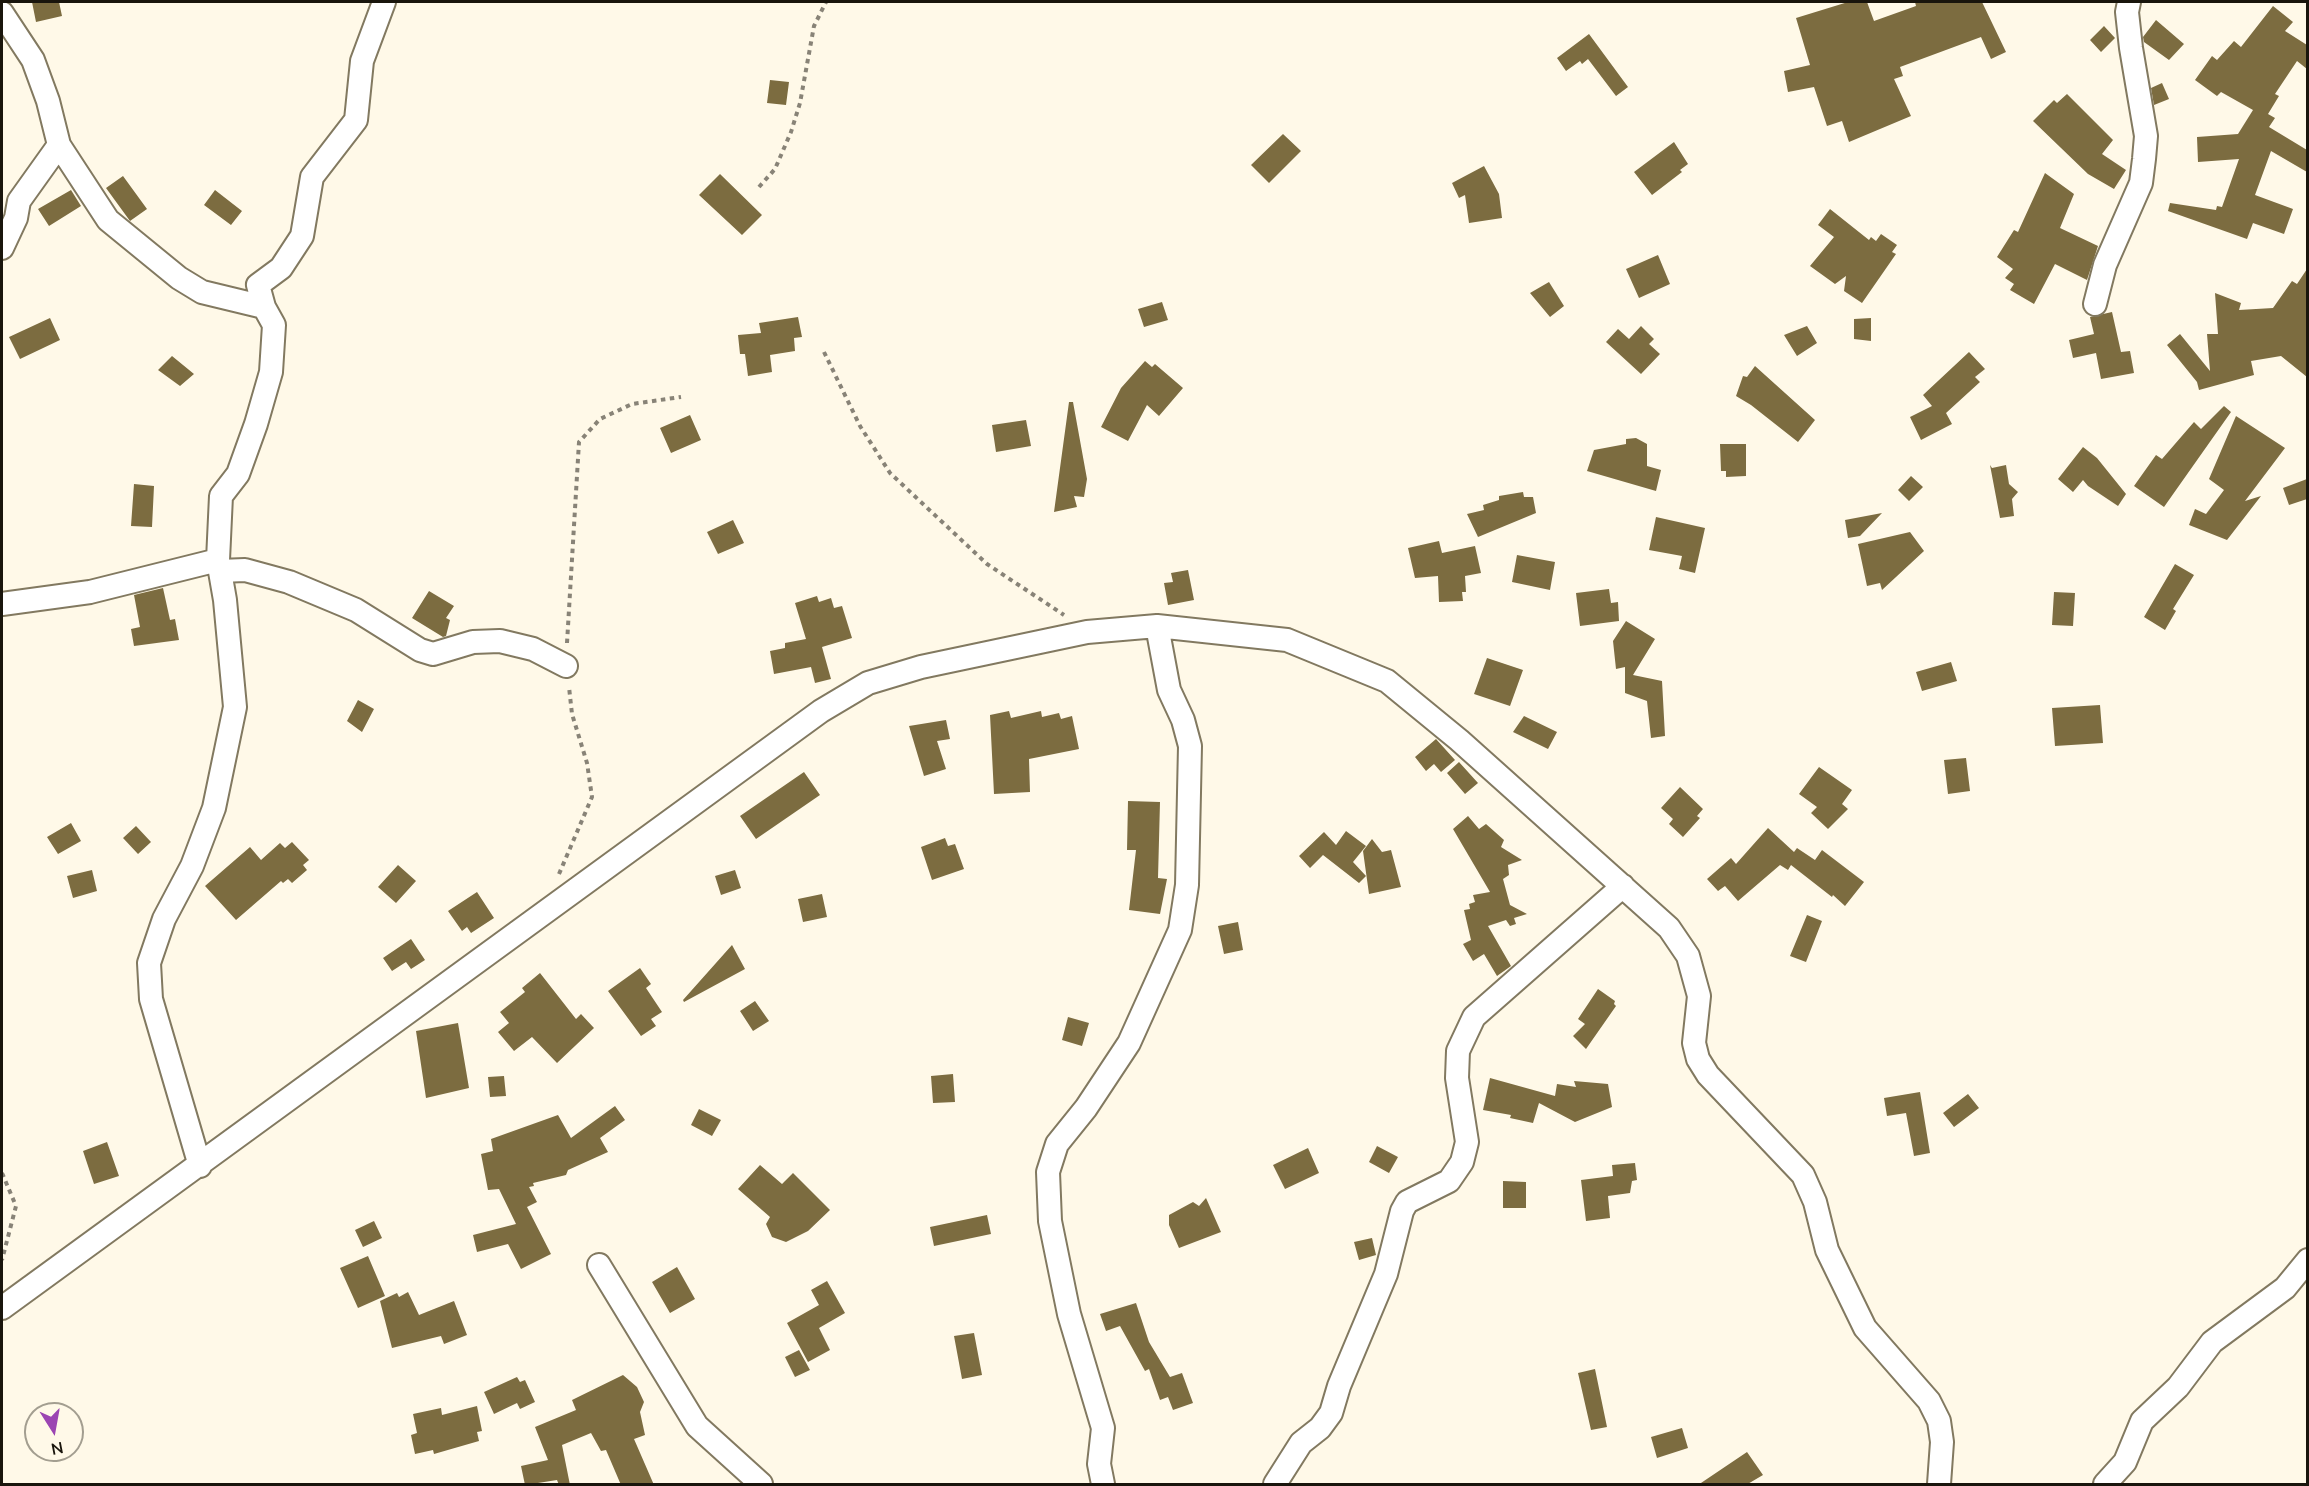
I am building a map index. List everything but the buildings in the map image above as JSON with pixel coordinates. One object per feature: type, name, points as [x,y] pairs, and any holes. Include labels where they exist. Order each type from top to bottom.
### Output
[{"type":"street","points":[[200,1166],[151,999],[149,963],[164,919],[192,866],[214,808],[235,707],[219,565],[221,496],[238,474],[271,372],[274,325],[264,307],[258,285],[281,268],[302,236],[312,177],[356,120],[362,61],[371,29],[384,2]]},
{"type":"street","points":[[2095,304],[2105,265],[2141,183],[2144,159],[2146,136],[2131,48],[2127,12],[2129,2]]},
{"type":"street","points":[[2,13],[33,60],[48,101],[59,145],[108,220],[179,278],[202,292],[264,307]]},
{"type":"street","points":[[2,248],[16,218],[19,201],[59,145]]},
{"type":"street","points":[[2,604],[90,592],[219,565],[289,582],[356,610],[420,650],[433,654],[473,642],[500,641],[533,649],[566,666]]},
{"type":"street","points":[[1104,1485],[1099,1464],[1103,1428],[1068,1314],[1050,1221],[1048,1172],[1057,1143],[1086,1108],[1129,1043],[1180,930],[1186,885],[1191,746],[1183,720],[1169,690],[1157,626]]},
{"type":"street","points":[[2,1308],[200,1166],[821,711],[868,683],[1087,632],[1157,626],[1287,640],[1387,681],[1459,740],[1669,928],[1688,956],[1699,996],[1694,1043],[1698,1059],[1708,1075],[1751,1117],[1803,1175],[1815,1203],[1827,1250],[1865,1328],[1929,1401],[1939,1420],[1942,1442],[1939,1485]]},
{"type":"street","points":[[1275,1485],[1301,1443],[1320,1428],[1331,1413],[1338,1386],[1386,1274],[1402,1211],[1407,1202],[1449,1181],[1462,1162],[1467,1142],[1457,1078],[1458,1051],[1474,1017],[1623,886]]},
{"type":"street","points":[[2105,1485],[2125,1462],[2142,1421],[2178,1387],[2212,1342],[2285,1288],[2307,1260]]},
{"type":"street","points":[[599,1265],[697,1426],[760,1485]]},
{"type":"path","points":[[759,187],[775,169],[790,132],[800,103],[814,26],[826,2]]},
{"type":"path","points":[[824,352],[860,426],[890,473],[987,564],[1087,632]]},
{"type":"path","points":[[554,885],[592,797],[587,763],[572,714],[566,666],[579,442],[600,420],[632,404],[681,397]]},
{"type":"path","points":[[2,1173],[16,1206],[2,1260]]}]
